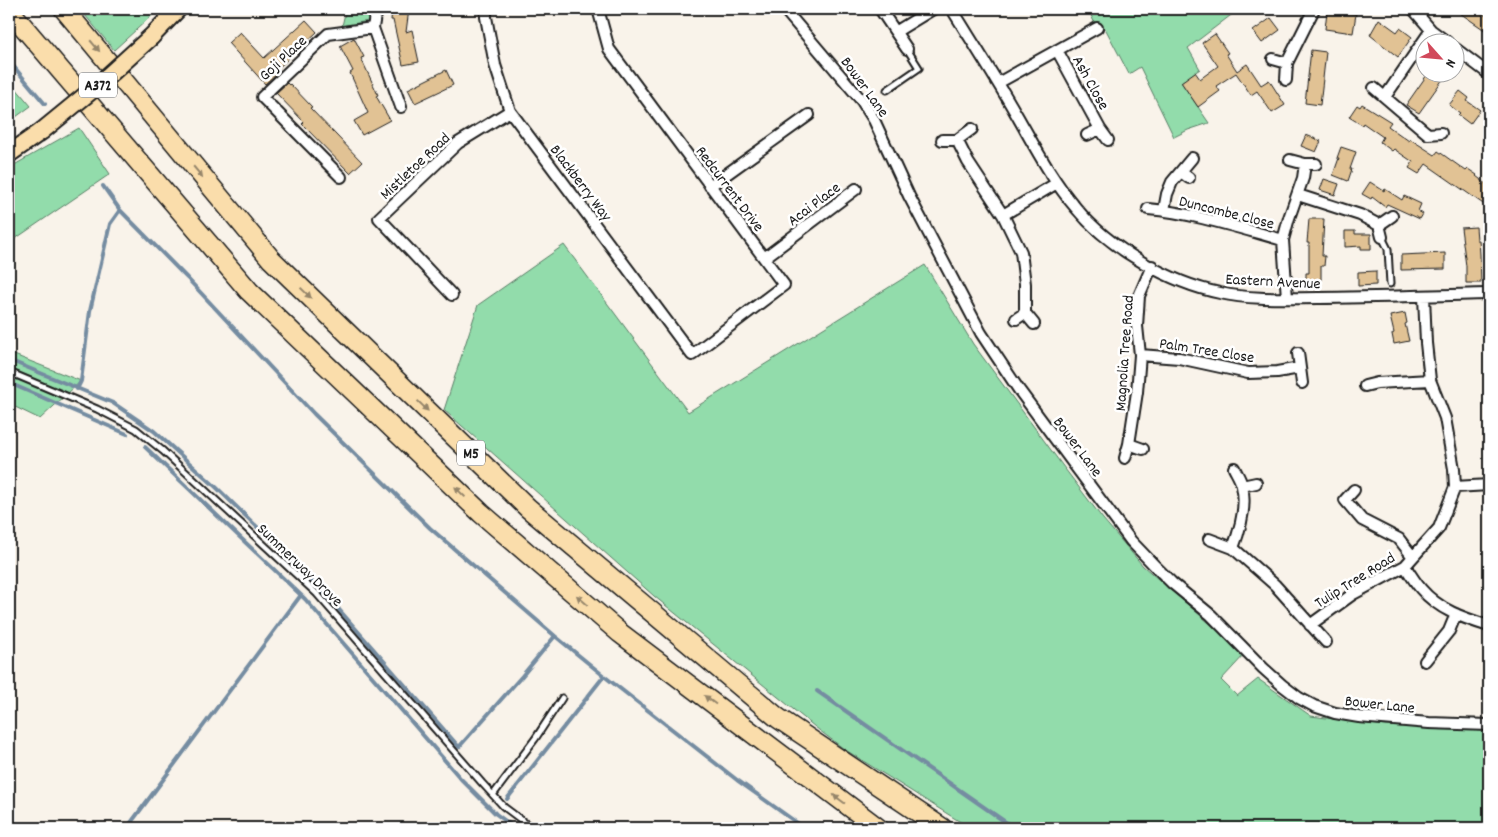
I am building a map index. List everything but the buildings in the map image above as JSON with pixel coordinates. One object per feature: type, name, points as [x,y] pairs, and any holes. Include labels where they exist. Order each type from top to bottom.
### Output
[{"type":"highway","name":"M5","points":[[64,9],[271,259],[528,508],[778,718],[942,828]]},
{"type":"highway","name":"M5","points":[[9,10],[250,291],[481,513],[620,633],[878,828]]},
{"type":"main road","name":"A372","points":[[9,154],[42,131],[97,86],[151,37],[178,9]]},
{"type":"street","points":[[376,9],[373,28],[402,107]]},
{"type":"street","name":"Blackberry Way","points":[[486,9],[495,64],[510,111],[692,355]]},
{"type":"street","name":"Redcurrent Drive","points":[[598,9],[609,49],[784,285],[692,355]]},
{"type":"street","name":"Bower Lane","points":[[784,9],[862,101],[874,120],[909,196],[980,333],[1018,390],[1073,464],[1131,541],[1154,565],[1172,583],[1211,615],[1282,685],[1299,698],[1314,706],[1336,713],[1359,717],[1429,723],[1489,725]]},
{"type":"street","points":[[880,9],[907,49]]},
{"type":"street","points":[[897,32],[933,9]]},
{"type":"street","name":"Eastern Avenue","points":[[952,9],[1057,183],[1076,208],[1108,240],[1128,254],[1172,278],[1220,293],[1239,296],[1287,298],[1489,294]]},
{"type":"street","points":[[1286,80],[1287,63],[1314,9]]},
{"type":"street","points":[[1413,9],[1434,32]]},
{"type":"street","name":"Goji Place","points":[[341,177],[262,97],[328,34],[373,28]]},
{"type":"street","name":"Ash Close","points":[[998,83],[1097,28]]},
{"type":"street","points":[[1385,97],[1431,30]]},
{"type":"street","name":"Ash Close","points":[[1057,50],[1108,140]]},
{"type":"street","points":[[1466,57],[1489,74]]},
{"type":"street","points":[[1273,59],[1287,63]]},
{"type":"street","points":[[1374,88],[1428,134],[1441,133]]},
{"type":"street","name":"Mistletoe Road","points":[[452,294],[379,218],[458,143],[510,111]]},
{"type":"street","points":[[710,186],[809,115]]},
{"type":"street","name":"Ash Close","points":[[1087,135],[1100,128]]},
{"type":"street","points":[[942,140],[957,140],[972,129]]},
{"type":"street","points":[[957,140],[968,162],[1003,215],[1021,252],[1025,284],[1020,316],[1034,324]]},
{"type":"street","name":"Duncombe Close","points":[[1164,210],[1167,194],[1172,182],[1185,175],[1192,158]]},
{"type":"street","points":[[1290,160],[1305,164],[1316,164]]},
{"type":"street","points":[[1287,298],[1284,240],[1303,178],[1305,164]]},
{"type":"street","points":[[1003,215],[1057,183]]},
{"type":"street","name":"Acai Place","points":[[764,258],[856,189]]},
{"type":"street","points":[[1298,195],[1360,215],[1379,225],[1382,237]]},
{"type":"street","name":"Duncombe Close","points":[[1148,209],[1164,210],[1196,217],[1284,240]]},
{"type":"street","points":[[1379,225],[1392,216]]},
{"type":"street","name":"Magnolia Tree Road","points":[[1125,458],[1138,392],[1140,355],[1137,326],[1139,296],[1152,266]]},
{"type":"street","name":"Tulip Tree Road","points":[[1310,625],[1354,594],[1405,566],[1439,528],[1455,487],[1454,469],[1445,418],[1430,380],[1424,296]]},
{"type":"street","points":[[1298,353],[1302,383]]},
{"type":"street","name":"Palm Tree Close","points":[[1140,355],[1179,358],[1248,373],[1277,372],[1300,368]]},
{"type":"street","points":[[1365,386],[1376,378],[1430,380]]},
{"type":"street","points":[[1129,444],[1144,449]]},
{"type":"street","points":[[1233,548],[1239,532],[1243,509],[1242,486],[1234,468]]},
{"type":"street","points":[[1242,486],[1256,483]]},
{"type":"street","points":[[1455,487],[1489,485]]},
{"type":"street","name":"Tulip Tree Road","points":[[1354,490],[1341,501],[1362,520],[1399,538],[1413,557]]},
{"type":"street","points":[[1209,539],[1233,548],[1275,585],[1326,642]]},
{"type":"street","points":[[1405,566],[1421,590],[1443,608],[1472,622],[1489,626]]},
{"type":"street","points":[[1425,661],[1437,656],[1456,614]]},
{"type":"lane","points":[[887,90],[919,68],[907,49]]},
{"type":"lane","points":[[1382,237],[1388,249],[1390,284]]},
{"type":"lane","name":"Summerway Drove","points":[[9,372],[97,409],[136,429],[163,451],[317,594],[504,807],[532,828]]},
{"type":"lane","points":[[493,795],[535,739],[562,698]]},
{"type":"green space","points":[[80,9],[159,9],[114,50]]},
{"type":"green space","points":[[346,9],[370,9],[368,21],[342,26]]},
{"type":"green space","points":[[1088,9],[1239,9],[1188,48],[1200,69],[1181,82],[1209,123],[1174,137],[1140,67],[1129,74],[1105,28],[1097,28]]},
{"type":"green space","points":[[9,80],[31,106],[9,122]]},
{"type":"green space","points":[[79,128],[110,174],[9,243],[9,168]]},
{"type":"green space","points":[[564,245],[688,412],[925,265],[973,344],[1103,519],[1143,566],[1245,654],[1221,680],[1237,696],[1258,679],[1311,716],[1386,726],[1489,731],[1489,828],[970,828],[844,749],[654,596],[444,410],[478,305]]},
{"type":"green space","points":[[9,353],[81,381],[40,419],[9,404]]},
{"type":"waterway","points":[[9,61],[45,104]]},
{"type":"waterway","points":[[103,186],[120,210],[187,278],[314,414],[430,528],[604,676],[737,780],[804,828]]},
{"type":"waterway","points":[[77,389],[81,381],[90,311],[110,224],[120,210]]},
{"type":"waterway","points":[[9,360],[113,403],[154,431],[216,487],[321,589],[459,747],[555,636]]},
{"type":"waterway","points":[[9,383],[127,434]]},
{"type":"waterway","points":[[145,447],[305,599],[461,779],[496,814],[515,828]]},
{"type":"waterway","points":[[127,828],[301,595]]},
{"type":"waterway","points":[[507,799],[604,676]]},
{"type":"waterway","points":[[817,691],[1014,828]]}]
